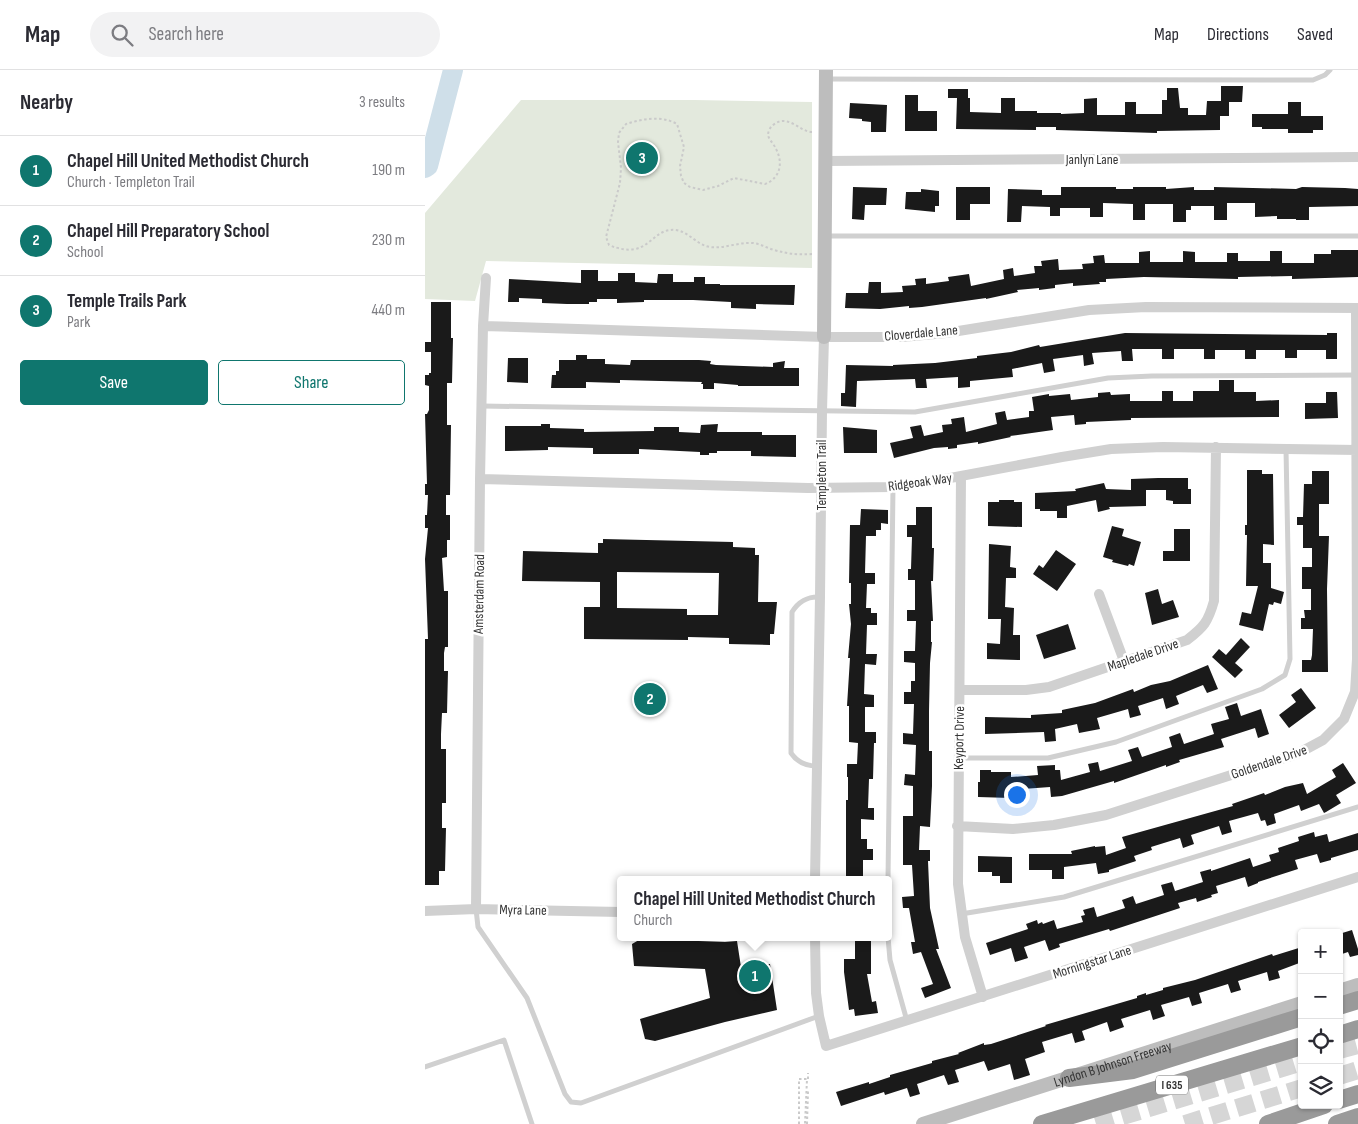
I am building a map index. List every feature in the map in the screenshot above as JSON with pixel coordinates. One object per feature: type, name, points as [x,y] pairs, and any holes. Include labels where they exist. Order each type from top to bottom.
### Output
[{"type":"highway","points":[[1343,1005],[1358,1000]]},
{"type":"highway","points":[[1069,1078],[1133,1070],[1298,1018]]},
{"type":"highway","points":[[1343,1034],[1358,1029]]},
{"type":"highway","name":"I 635","points":[[1042,1124],[1298,1047]]},
{"type":"highway","points":[[1343,1099],[1358,1094]]},
{"type":"highway","points":[[1268,1124],[1312,1109]]},
{"type":"highway","points":[[1337,1124],[1358,1117]]},
{"type":"main road","name":"Templeton Trail","points":[[824,338],[826,75]]},
{"type":"main road","points":[[1343,990],[1358,985]]},
{"type":"main road","name":"Lyndon B Johnson Freeway","points":[[923,1124],[1298,1004]]},
{"type":"street","name":"Janlyn Lane","points":[[826,161],[1358,158]]},
{"type":"street","name":"Amsterdam Road","points":[[476,909],[481,406],[486,278]]},
{"type":"street","name":"Cloverdale Lane","points":[[483,326],[824,338],[902,337],[937,334],[1089,310],[1146,307],[1357,308]]},
{"type":"street","name":"Goldendale Drive","points":[[957,826],[1013,829],[1054,826],[1106,815],[1297,754],[1323,740],[1344,718],[1355,692],[1357,660],[1357,308]]},
{"type":"street","name":"Templeton Trail","points":[[815,876],[821,411],[824,338]]},
{"type":"street","name":"Ridgeoak Way","points":[[480,479],[821,488],[893,486],[929,482],[1062,456],[1111,450],[1163,447],[1216,447],[1357,450]]},
{"type":"street","name":"Mapledale Drive","points":[[960,690],[1026,690],[1049,687],[1187,640],[1200,630],[1209,618],[1214,602],[1216,447]]},
{"type":"street","name":"Keyport Drive","points":[[961,476],[958,884],[965,938],[983,997]]},
{"type":"street","points":[[1099,594],[1124,661]]},
{"type":"street","name":"Morningstar Lane","points":[[819,1016],[826,1046],[1358,878]]},
{"type":"street","name":"Myra Lane","points":[[425,910],[476,909],[617,912]]},
{"type":"street","points":[[815,941],[816,993],[819,1016]]},
{"type":"lane","points":[[826,75],[1313,80],[1325,75],[1330,70]]},
{"type":"lane","points":[[825,236],[1358,236]]},
{"type":"lane","points":[[481,406],[915,412],[1108,378],[1162,376],[1358,376]]},
{"type":"lane","points":[[959,758],[1048,758],[1116,742],[1262,688],[1285,675],[1290,660],[1286,448]]},
{"type":"lane","points":[[887,876],[893,486]]},
{"type":"lane","points":[[817,766],[810,766],[795,759],[791,753],[792,612],[796,604],[812,596],[820,597]]},
{"type":"lane","points":[[961,914],[1064,897],[1358,807]]},
{"type":"lane","points":[[476,909],[478,927],[527,998],[565,1094],[571,1102],[581,1103],[819,1016]]},
{"type":"lane","points":[[888,941],[890,960],[907,1021]]},
{"type":"lane","points":[[425,1067],[504,1040],[533,1124]]},
{"type":"path","points":[[813,254],[793,255],[753,243],[709,247],[683,232],[675,230],[667,231],[637,250],[621,250],[609,245],[606,237],[620,183],[621,168],[618,142],[619,133],[625,124],[647,118],[661,118],[677,124],[683,147],[680,166],[683,183],[703,190],[718,186],[734,178],[765,184],[775,178],[779,172],[780,165],[776,149],[768,132],[773,124],[788,122],[798,125],[807,132],[815,132]]},
{"type":"path","points":[[806,1124],[808,1072]]},
{"type":"path","points":[[799,1124],[799,1079],[807,1079],[806,1124]]},
{"type":"shaded area","points":[[521,100],[812,102],[812,268],[486,261],[475,301],[425,299],[425,213]]},
{"type":"building","points":[[1221,86],[1243,86],[1242,102],[1229,102],[1229,116],[1220,116],[1220,130],[1157,131],[1157,133],[1056,130],[1056,127],[1036,127],[1036,130],[956,129],[957,98],[948,98],[948,89],[968,89],[970,112],[1001,113],[1001,98],[1015,98],[1015,111],[1061,114],[1084,113],[1084,99],[1097,98],[1097,115],[1125,115],[1125,102],[1136,102],[1136,114],[1162,114],[1162,100],[1167,100],[1167,88],[1178,88],[1180,108],[1188,108],[1188,115],[1206,115],[1207,101],[1221,101]]},
{"type":"building","points":[[905,95],[918,95],[918,111],[937,111],[937,131],[905,131]]},
{"type":"building","points":[[1288,102],[1301,102],[1301,116],[1323,116],[1323,130],[1313,130],[1313,133],[1288,133],[1288,129],[1252,127],[1252,114],[1288,114]]},
{"type":"building","points":[[850,103],[887,105],[886,132],[871,132],[871,122],[849,118]]},
{"type":"building","points":[[853,187],[887,188],[886,205],[865,205],[864,220],[852,219]]},
{"type":"building","points":[[956,187],[990,187],[990,204],[970,204],[970,220],[956,220]]},
{"type":"building","points":[[1061,187],[1116,187],[1116,189],[1133,189],[1133,187],[1166,187],[1166,189],[1194,187],[1194,190],[1214,190],[1214,187],[1345,188],[1358,189],[1358,206],[1309,207],[1309,220],[1296,220],[1277,219],[1277,216],[1255,217],[1255,203],[1227,203],[1227,220],[1214,220],[1214,206],[1191,206],[1191,210],[1186,210],[1186,222],[1173,222],[1173,204],[1145,204],[1145,220],[1133,220],[1133,204],[1103,203],[1103,217],[1090,217],[1090,208],[1060,208],[1060,216],[1050,216],[1050,207],[1022,206],[1021,222],[1007,222],[1008,189],[1042,190],[1042,195],[1061,195]]},
{"type":"building","points":[[921,189],[939,191],[939,206],[935,206],[935,212],[905,209],[906,192],[921,192]]},
{"type":"building","points":[[1331,250],[1358,250],[1358,277],[1292,279],[1292,276],[1238,277],[1238,279],[1144,277],[1106,279],[1106,282],[1099,282],[1100,284],[1073,286],[1073,283],[1055,285],[1055,288],[1017,290],[1018,292],[986,299],[922,307],[845,308],[846,293],[868,293],[869,282],[881,282],[881,293],[903,292],[902,286],[916,285],[915,279],[926,278],[926,284],[949,281],[948,277],[969,274],[971,286],[1004,279],[1003,270],[1013,268],[1014,276],[1035,273],[1034,266],[1042,266],[1041,261],[1058,259],[1059,270],[1083,269],[1082,264],[1094,263],[1093,256],[1104,255],[1105,263],[1139,263],[1139,252],[1150,251],[1150,262],[1183,262],[1183,251],[1195,252],[1195,262],[1227,262],[1227,253],[1238,253],[1238,261],[1270,261],[1270,251],[1282,251],[1282,263],[1314,263],[1314,254],[1331,254]]},
{"type":"building","points":[[581,270],[598,270],[598,281],[618,281],[618,273],[635,273],[635,282],[657,283],[658,274],[673,274],[673,282],[694,282],[694,277],[705,277],[705,284],[795,285],[794,305],[756,304],[756,309],[731,308],[731,302],[693,300],[644,300],[644,302],[617,303],[617,299],[597,299],[597,302],[589,302],[589,304],[567,304],[542,303],[542,299],[519,298],[519,302],[508,302],[509,279],[581,283]]},
{"type":"building","points":[[431,302],[451,302],[451,338],[453,338],[452,383],[447,383],[447,425],[451,425],[450,495],[446,495],[446,515],[450,515],[450,540],[447,540],[447,557],[442,558],[444,591],[448,591],[448,647],[445,647],[444,653],[444,671],[448,671],[447,713],[442,713],[441,734],[441,749],[446,749],[446,803],[442,803],[442,828],[446,828],[445,871],[439,871],[439,885],[425,885],[425,639],[428,639],[425,559],[428,528],[425,528],[425,515],[427,515],[428,495],[425,495],[425,484],[427,484],[425,414],[429,410],[429,386],[425,385],[425,375],[431,373],[431,352],[425,352],[425,342],[431,342]]},
{"type":"building","points":[[1125,333],[1327,335],[1327,333],[1337,333],[1337,359],[1326,359],[1326,350],[1297,350],[1297,358],[1285,358],[1285,350],[1256,350],[1256,359],[1245,359],[1245,350],[1215,350],[1215,359],[1204,359],[1204,349],[1174,349],[1174,359],[1162,359],[1162,349],[1132,349],[1133,361],[1122,361],[1121,351],[1092,353],[1094,364],[1084,366],[1083,355],[1053,359],[1055,371],[1044,373],[1042,363],[1012,369],[1013,377],[970,381],[970,387],[958,388],[958,377],[926,379],[927,388],[916,388],[915,379],[857,381],[856,407],[841,406],[841,393],[845,393],[846,365],[893,366],[935,363],[977,358],[977,356],[1011,352],[1039,345],[1040,347]]},
{"type":"building","points":[[576,355],[587,355],[587,359],[605,359],[605,364],[630,365],[631,360],[699,360],[711,361],[710,364],[716,365],[773,367],[773,363],[785,361],[784,368],[799,368],[799,386],[738,386],[714,383],[714,389],[703,389],[702,382],[620,380],[620,383],[586,382],[586,388],[551,388],[552,375],[556,375],[556,371],[559,371],[559,360],[576,360]]},
{"type":"building","points":[[508,358],[528,358],[528,383],[507,382]]},
{"type":"building","points":[[1219,380],[1234,380],[1234,392],[1256,392],[1256,401],[1279,400],[1279,417],[1131,418],[1131,420],[1086,422],[1086,424],[1075,425],[1074,415],[1051,417],[1053,430],[1010,436],[978,444],[978,442],[957,445],[957,448],[934,448],[894,458],[890,443],[913,438],[910,427],[921,425],[924,436],[943,432],[942,425],[952,424],[951,419],[964,417],[966,432],[997,424],[995,413],[1005,411],[1007,420],[1029,417],[1029,411],[1034,411],[1032,397],[1049,394],[1049,396],[1070,394],[1071,400],[1098,397],[1098,393],[1110,392],[1111,395],[1130,394],[1130,401],[1162,401],[1162,391],[1173,391],[1173,401],[1193,401],[1193,391],[1219,391]]},
{"type":"building","points":[[1326,392],[1337,392],[1338,418],[1305,419],[1305,403],[1326,403]]},
{"type":"building","points":[[541,424],[550,424],[550,428],[584,429],[584,432],[654,431],[654,427],[679,427],[679,432],[700,433],[701,425],[718,424],[717,432],[762,432],[762,435],[796,435],[796,457],[751,456],[751,451],[717,451],[717,453],[709,453],[709,455],[700,455],[700,452],[639,449],[639,454],[593,454],[593,448],[548,447],[548,450],[505,451],[505,426],[541,426]]},
{"type":"building","points":[[843,427],[877,430],[877,453],[844,453]]},
{"type":"building","points":[[1247,470],[1262,470],[1262,474],[1273,474],[1274,545],[1263,544],[1263,563],[1271,563],[1271,588],[1284,592],[1281,604],[1274,602],[1273,605],[1269,604],[1263,631],[1239,625],[1242,612],[1251,614],[1258,586],[1246,586],[1247,535],[1245,535],[1245,525],[1247,525]]},
{"type":"building","points":[[1312,471],[1329,471],[1329,504],[1319,504],[1319,536],[1329,536],[1327,589],[1328,672],[1302,672],[1302,660],[1311,660],[1312,655],[1313,629],[1301,629],[1301,618],[1305,618],[1304,610],[1311,610],[1311,589],[1302,589],[1302,567],[1312,567],[1312,548],[1303,548],[1303,525],[1297,525],[1297,517],[1303,517],[1304,484],[1312,484]]},
{"type":"building","points":[[1188,478],[1188,489],[1191,489],[1191,504],[1173,504],[1173,501],[1166,500],[1166,490],[1146,490],[1146,506],[1109,507],[1110,509],[1098,512],[1096,500],[1067,506],[1067,518],[1057,518],[1057,511],[1040,511],[1040,509],[1035,509],[1035,493],[1076,491],[1075,489],[1104,483],[1106,489],[1131,490],[1131,479]]},
{"type":"building","points":[[999,500],[1022,502],[1022,527],[988,526],[988,502],[999,502]]},
{"type":"building","points":[[916,507],[932,507],[932,548],[934,548],[933,581],[931,581],[933,621],[931,621],[929,711],[929,751],[932,751],[930,827],[920,826],[919,850],[930,850],[930,861],[928,861],[930,908],[939,949],[936,949],[951,988],[925,998],[921,988],[933,984],[921,952],[913,954],[911,942],[915,942],[909,908],[903,908],[902,897],[914,896],[912,865],[903,865],[903,816],[913,816],[913,786],[904,785],[905,774],[915,775],[916,745],[903,744],[903,733],[913,734],[914,704],[904,704],[904,692],[911,692],[911,681],[915,681],[915,663],[904,662],[904,651],[915,651],[916,621],[907,621],[907,610],[915,610],[915,580],[908,580],[908,569],[911,569],[912,537],[907,537],[907,525],[916,525]]},
{"type":"building","points":[[861,509],[888,510],[888,524],[881,523],[881,530],[876,530],[876,536],[866,536],[865,573],[875,573],[875,584],[867,584],[866,608],[871,608],[871,613],[877,613],[877,625],[867,625],[866,654],[877,654],[876,665],[865,664],[864,694],[874,695],[874,707],[865,707],[865,732],[876,732],[876,743],[874,743],[873,779],[869,779],[868,808],[874,808],[874,820],[861,819],[861,839],[867,839],[867,849],[873,849],[873,860],[863,860],[863,876],[846,876],[847,764],[857,764],[858,743],[849,742],[849,706],[847,706],[851,624],[849,604],[851,604],[851,583],[849,583],[850,525],[860,525]]},
{"type":"building","points":[[1112,526],[1124,529],[1122,536],[1141,542],[1134,566],[1112,562],[1113,560],[1103,557]]},
{"type":"building","points":[[1174,529],[1190,529],[1190,561],[1163,561],[1163,551],[1174,551]]},
{"type":"building","points":[[603,539],[733,542],[733,547],[755,548],[755,555],[759,555],[758,602],[777,602],[774,634],[770,634],[770,645],[729,644],[729,638],[688,637],[688,640],[584,639],[584,607],[600,607],[600,582],[522,581],[523,551],[598,553],[598,543],[603,543]],"holes":[[[617,572],[719,573],[718,615],[687,615],[687,609],[617,608]]]},
{"type":"building","points":[[989,544],[1011,546],[1010,567],[1016,568],[1016,578],[1006,578],[1005,607],[1014,608],[1013,635],[1020,635],[1020,660],[987,659],[987,643],[1000,644],[1001,619],[988,619]]},
{"type":"building","points":[[1056,550],[1076,564],[1057,591],[1033,574],[1039,565],[1043,568]]},
{"type":"building","points":[[1158,589],[1162,604],[1173,600],[1179,617],[1152,625],[1145,593]]},
{"type":"building","points":[[1068,624],[1076,649],[1044,659],[1036,635]]},
{"type":"building","points":[[1241,638],[1250,647],[1235,663],[1243,670],[1235,678],[1212,657],[1219,649],[1226,655]]},
{"type":"building","points":[[1208,665],[1218,689],[1207,693],[1203,685],[1176,696],[1179,704],[1166,709],[1163,698],[1138,706],[1141,715],[1130,718],[1128,709],[1097,718],[1100,729],[1079,733],[1077,724],[1055,729],[1056,741],[1045,742],[1044,732],[985,734],[985,717],[1031,718],[1031,715],[1062,713],[1062,710],[1095,703],[1133,689],[1134,692],[1151,685],[1170,681]]},
{"type":"building","points":[[1301,688],[1316,708],[1289,728],[1279,715],[1296,702],[1291,695]]},
{"type":"building","points":[[1237,703],[1241,716],[1261,709],[1269,734],[1258,738],[1255,728],[1221,739],[1224,747],[1179,760],[1180,762],[1166,767],[1166,765],[1114,783],[1114,781],[1062,796],[1051,797],[1050,787],[1011,790],[1011,798],[978,797],[980,770],[1011,772],[1011,777],[1038,775],[1037,766],[1055,765],[1055,770],[1060,770],[1061,780],[1090,772],[1088,764],[1098,762],[1100,771],[1132,761],[1128,750],[1138,747],[1142,757],[1172,747],[1169,737],[1180,733],[1184,744],[1214,734],[1211,724],[1229,719],[1225,707]]},
{"type":"building","points":[[1343,763],[1356,783],[1336,795],[1341,803],[1324,813],[1319,804],[1301,811],[1299,805],[1274,814],[1276,823],[1267,826],[1265,820],[1261,821],[1258,813],[1229,821],[1232,832],[1222,835],[1219,826],[1191,835],[1194,844],[1183,848],[1180,838],[1151,847],[1152,850],[1134,856],[1136,861],[1109,870],[1109,872],[1098,874],[1096,863],[1064,867],[1064,879],[1052,879],[1052,870],[1029,870],[1029,854],[1072,854],[1071,851],[1105,846],[1106,855],[1126,848],[1122,837],[1233,806],[1232,804],[1264,793],[1265,795],[1285,787],[1303,783],[1307,794],[1336,777],[1332,770]]},
{"type":"building","points":[[1314,832],[1315,837],[1327,834],[1329,842],[1358,833],[1358,850],[1320,863],[1317,854],[1295,860],[1298,869],[1248,887],[1245,877],[1216,886],[1218,893],[1211,895],[1212,897],[1197,902],[1196,898],[1178,903],[1180,908],[1110,931],[1109,929],[1059,944],[1060,947],[1049,951],[1045,940],[1024,947],[1028,958],[1015,962],[1011,948],[990,955],[986,943],[1028,929],[1026,924],[1037,920],[1038,924],[1042,922],[1043,924],[1054,920],[1057,929],[1083,922],[1081,916],[1085,915],[1083,910],[1094,907],[1097,917],[1125,908],[1122,900],[1133,896],[1136,904],[1164,895],[1161,885],[1172,882],[1175,891],[1203,882],[1200,872],[1211,869],[1211,871],[1250,858],[1253,867],[1271,861],[1269,855],[1279,852],[1278,848],[1299,841],[1298,837]]},
{"type":"building","points":[[978,856],[1012,857],[1012,883],[1000,883],[1000,876],[992,876],[992,872],[978,872]]},
{"type":"building","points":[[1352,930],[1358,955],[1350,957],[1348,952],[1343,954],[1343,933]]},
{"type":"building","points":[[637,941],[737,941],[741,967],[770,964],[777,1010],[655,1041],[645,1039],[640,1019],[710,998],[705,969],[634,966],[632,944]]},
{"type":"building","points":[[855,941],[871,941],[871,974],[867,974],[872,1002],[876,1001],[878,1013],[855,1016],[854,1009],[849,1010],[844,959],[855,959]]},
{"type":"building","points":[[1298,948],[1298,964],[1278,971],[1280,978],[1269,981],[1267,972],[1238,981],[1241,990],[1231,993],[1228,984],[1199,993],[1202,1003],[1192,1006],[1189,997],[1161,1005],[1165,1016],[1153,1020],[1150,1010],[1121,1019],[1124,1027],[1110,1032],[1107,1022],[1082,1031],[1085,1040],[1075,1043],[1072,1033],[1042,1042],[1045,1052],[1025,1059],[1030,1075],[1014,1080],[1010,1064],[988,1071],[984,1061],[955,1070],[959,1082],[948,1085],[944,1075],[917,1084],[920,1094],[910,1097],[907,1088],[885,1095],[884,1092],[841,1106],[836,1092],[869,1082],[869,1084],[890,1077],[890,1075],[932,1063],[932,1061],[959,1054],[984,1043],[984,1045],[991,1044],[1045,1025],[1137,998],[1137,996],[1146,993],[1146,995],[1163,990],[1163,988],[1195,980],[1272,954],[1273,956]]},
{"type":"waterway","points":[[425,168],[428,166],[453,70]]},
{"type":"tunnel","points":[[1343,1049],[1358,1045]]},
{"type":"tunnel","points":[[1096,1124],[1298,1063]]},
{"type":"tunnel","points":[[1343,1075],[1358,1070]]},
{"type":"tunnel","points":[[1185,1124],[1298,1089]]},
{"type":"place","name":"Temple Trails Park","points":[[642,158]]},
{"type":"place","name":"Chapel Hill Preparatory School","points":[[650,699]]},
{"type":"place","name":"Chapel Hill United Methodist Church","points":[[755,976]]}]
